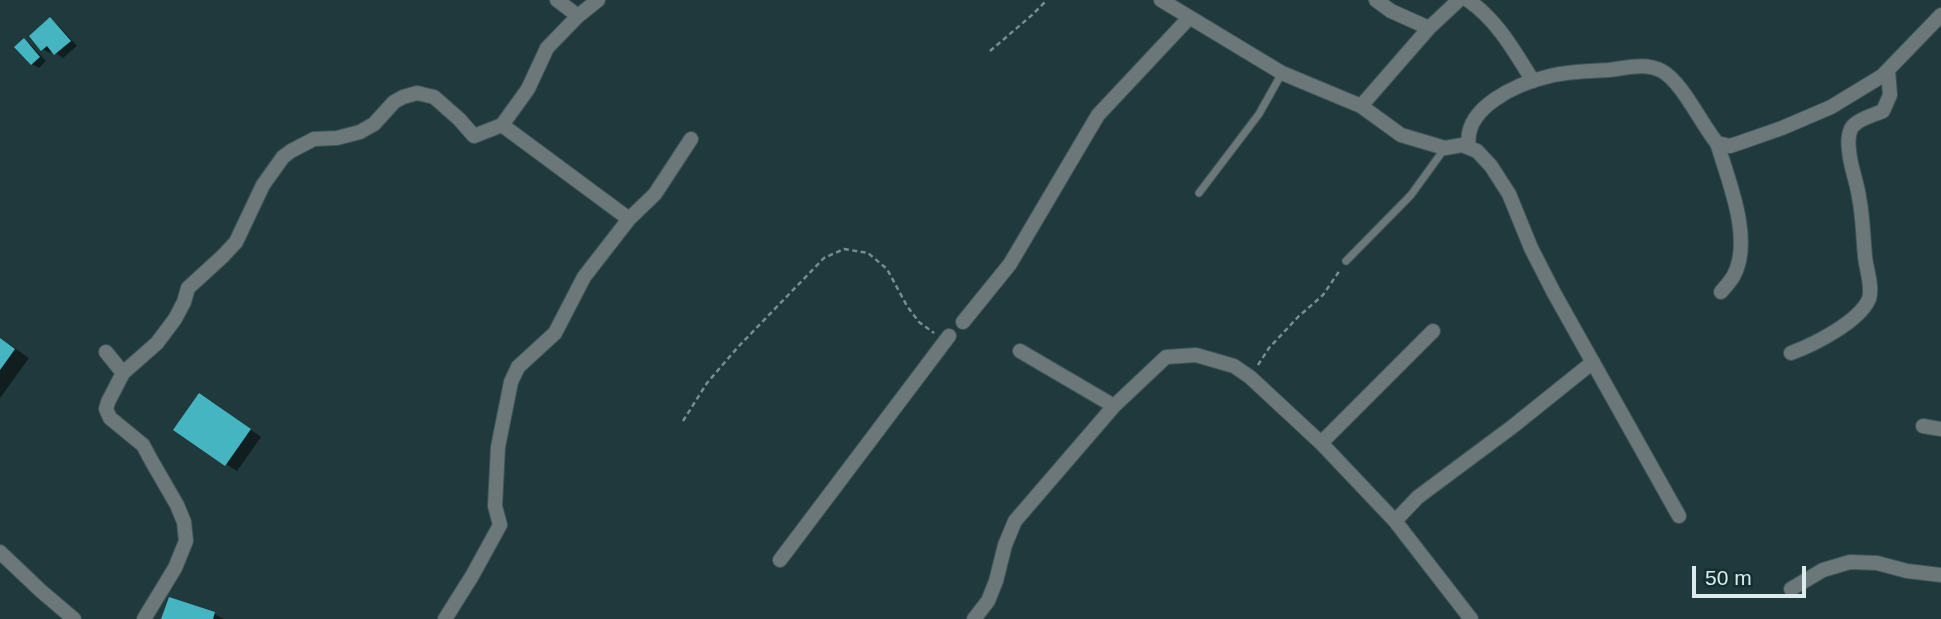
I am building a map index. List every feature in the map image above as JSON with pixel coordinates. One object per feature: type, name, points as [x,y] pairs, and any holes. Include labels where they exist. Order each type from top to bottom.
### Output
[{"type":"street","points":[[557,0],[578,16]]},
{"type":"street","points":[[144,619],[175,568],[186,541],[184,522],[177,505],[143,445],[118,427],[106,409],[123,373],[156,343],[175,319],[188,288],[236,242],[263,185],[283,157],[314,139],[337,138],[360,132],[374,124],[394,102],[417,93],[434,97],[474,136],[502,125],[528,89],[547,48],[598,0]]},
{"type":"street","points":[[1161,0],[1282,73],[1361,106],[1401,135],[1445,148],[1462,145],[1477,151],[1491,166],[1509,194],[1531,248],[1679,516]]},
{"type":"street","points":[[1376,0],[1391,11],[1429,28]]},
{"type":"street","points":[[1361,106],[1429,28],[1458,0]]},
{"type":"street","points":[[1468,0],[1498,26],[1533,81]]},
{"type":"street","points":[[1717,143],[1730,146],[1831,107],[1882,76],[1941,15]]},
{"type":"street","points":[[963,322],[1010,264],[1098,115],[1189,18]]},
{"type":"street","points":[[1469,147],[1468,132],[1482,111],[1493,100],[1533,81],[1566,73],[1633,67],[1647,66],[1661,70],[1673,79],[1717,143],[1740,218],[1740,256],[1734,275],[1721,292]]},
{"type":"street","points":[[1791,353],[1832,333],[1868,300],[1870,287],[1864,256],[1863,218],[1849,153],[1849,141],[1853,125],[1883,110],[1887,103],[1888,69]]},
{"type":"street","points":[[502,125],[629,219]]},
{"type":"street","points":[[445,619],[500,525],[495,506],[498,447],[511,382],[518,367],[555,333],[584,276],[629,219],[655,194],[691,139]]},
{"type":"street","points":[[1321,443],[1433,331]]},
{"type":"street","points":[[780,560],[949,336]]},
{"type":"street","points":[[1020,351],[1114,406]]},
{"type":"street","points":[[106,352],[123,373]]},
{"type":"street","points":[[974,619],[988,601],[1014,521],[1114,406],[1166,357],[1196,355],[1234,366],[1250,377],[1321,443],[1395,521],[1471,619]]},
{"type":"street","points":[[1395,521],[1418,497],[1593,362]]},
{"type":"street","points":[[1923,426],[1941,429]]},
{"type":"street","points":[[0,552],[74,619]]},
{"type":"street","points":[[1791,589],[1823,570],[1850,562],[1877,563],[1907,571],[1941,575]]},
{"type":"lane","points":[[1199,193],[1259,114],[1282,73]]},
{"type":"lane","points":[[1346,261],[1411,195],[1445,148]]},
{"type":"path","points":[[990,51],[1047,0]]},
{"type":"path","points":[[683,421],[707,383],[738,346],[824,258],[844,249],[868,253],[887,270],[919,322],[935,333],[949,336]]},
{"type":"path","points":[[1250,377],[1269,348],[1323,295],[1346,261]]},
{"type":"building","points":[[50,17],[71,41],[54,55],[47,46],[41,51],[29,36]]},
{"type":"building","points":[[24,38],[40,57],[31,65],[14,47]]},
{"type":"building","points":[[0,338],[15,349],[0,370]]},
{"type":"building","points":[[199,393],[251,429],[225,466],[173,430]]},
{"type":"building","points":[[169,597],[215,612],[213,619],[161,619]]}]
